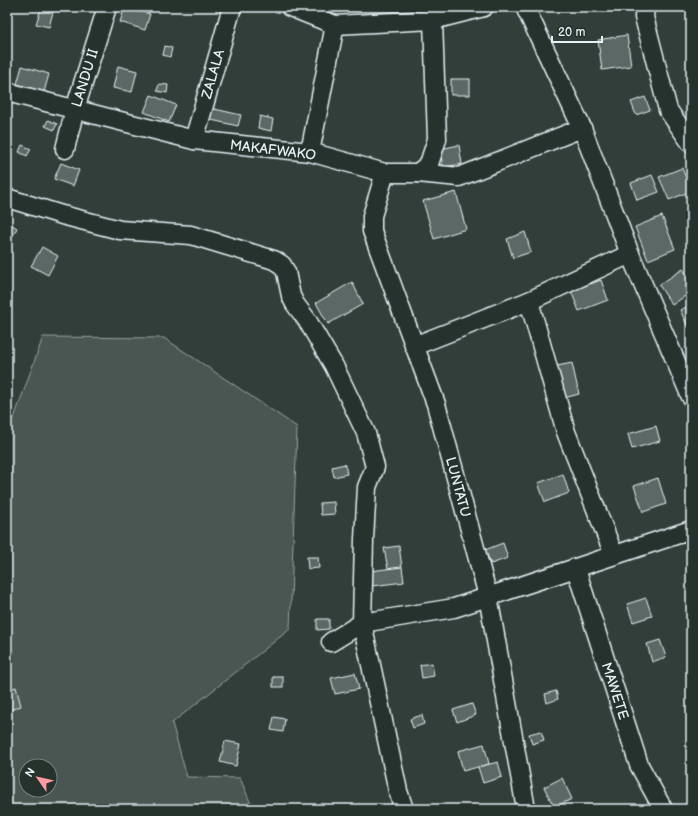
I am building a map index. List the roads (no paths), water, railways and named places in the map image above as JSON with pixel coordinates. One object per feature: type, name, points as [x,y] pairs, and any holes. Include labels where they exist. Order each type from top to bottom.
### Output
[{"type":"street","name":"LANDU II","points":[[65,149],[75,110],[107,7]]},
{"type":"street","name":"ZALALA","points":[[194,140],[232,7]]},
{"type":"street","points":[[290,7],[335,25],[433,20],[484,7]]},
{"type":"street","points":[[525,7],[582,128],[630,254],[691,397]]},
{"type":"street","points":[[645,7],[644,17],[668,110],[691,143]]},
{"type":"street","points":[[418,173],[429,164],[437,139],[433,20]]},
{"type":"street","points":[[310,152],[335,25]]},
{"type":"street","name":"MAKAFWAKO","points":[[7,92],[194,140],[310,152],[385,173],[418,173],[459,177],[582,128]]},
{"type":"street","name":"LUNTATU","points":[[385,173],[372,216],[372,231],[436,404],[488,596],[526,809]]},
{"type":"street","points":[[7,198],[62,215],[120,230],[191,235],[274,260],[282,265],[286,272],[291,296],[334,366],[366,433],[375,467],[367,487],[362,623],[404,809]]},
{"type":"street","points":[[414,346],[529,301],[630,254]]},
{"type":"street","points":[[529,301],[566,432],[614,555]]},
{"type":"street","points":[[331,642],[362,623],[454,608],[691,530]]},
{"type":"street","name":"MAWETE","points":[[576,569],[639,765],[663,809]]}]
